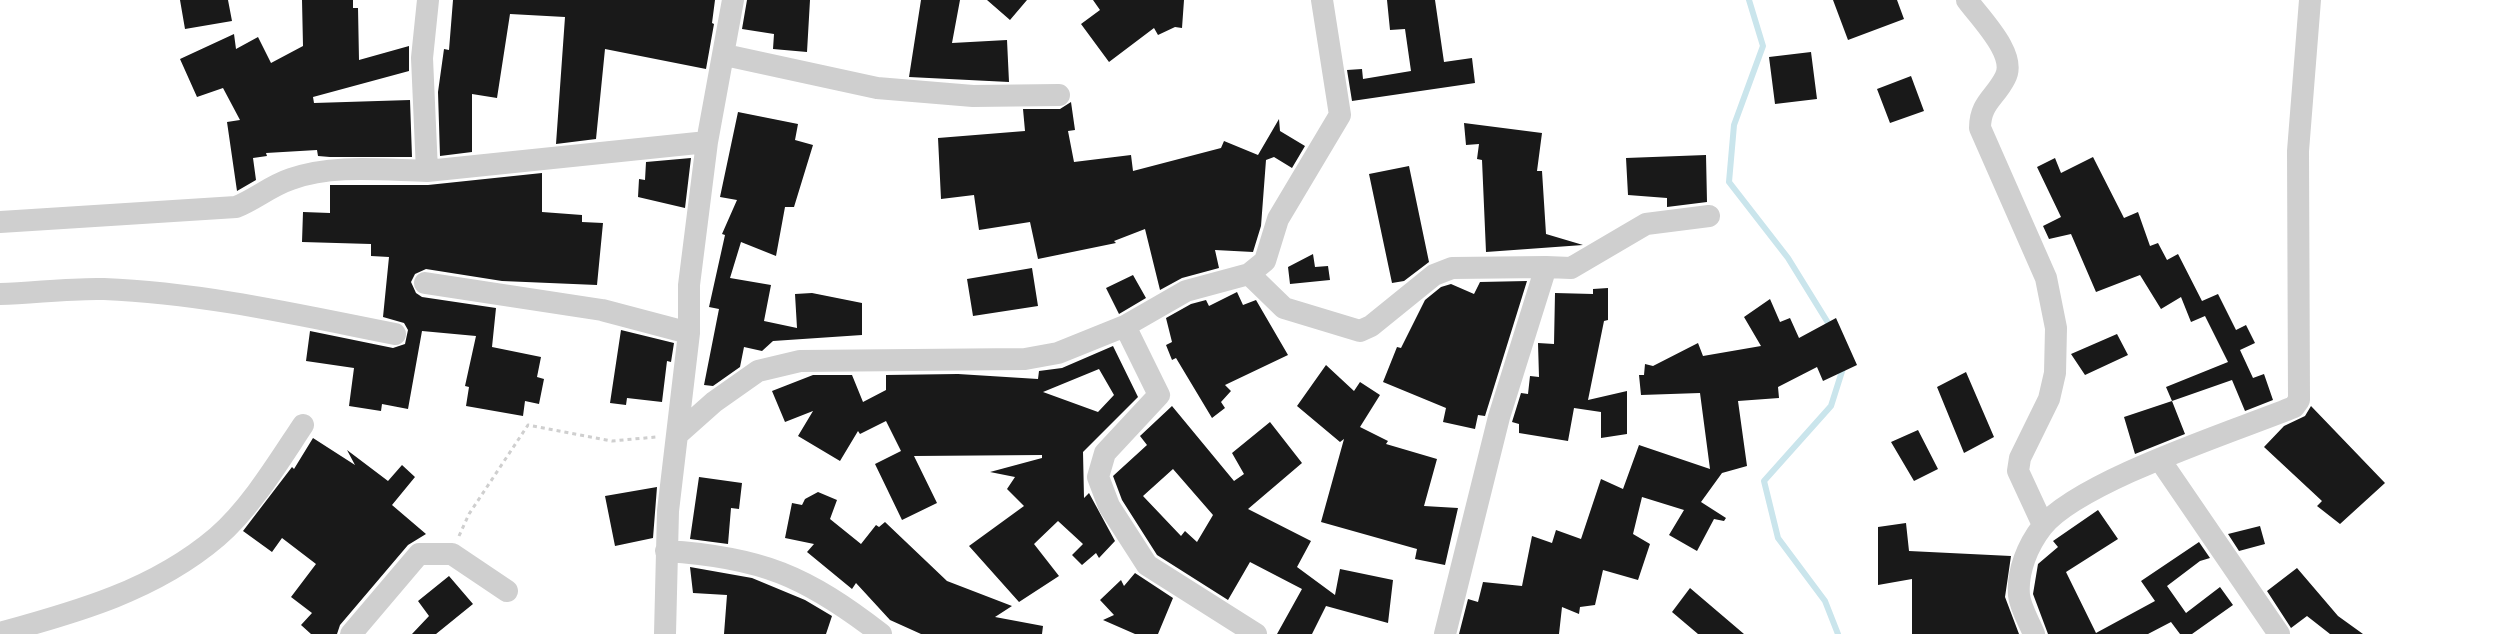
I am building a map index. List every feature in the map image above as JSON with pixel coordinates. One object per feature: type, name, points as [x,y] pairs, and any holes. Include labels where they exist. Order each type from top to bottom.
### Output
[{"type":"street","points":[[427,171],[422,58],[428,0]]},
{"type":"street","points":[[665,634],[666,551],[689,333],[689,285],[707,142],[733,0]]},
{"type":"street","points":[[678,434],[714,402],[758,371],[800,361],[1025,359],[1058,353],[1125,326],[1186,291],[1249,274],[1265,261],[1278,219],[1340,115],[1322,0]]},
{"type":"street","points":[[1967,0],[2003,50],[2008,63],[2007,77],[1980,113],[1980,128],[2046,278],[2056,328],[2055,373],[2049,399],[2020,458],[2018,471],[2043,525]]},
{"type":"street","points":[[2034,634],[2019,597],[2020,575],[2027,551],[2043,525],[2073,502],[2160,460],[2294,407],[2299,400],[2298,151],[2310,0]]},
{"type":"street","points":[[725,55],[877,88],[973,96],[1059,95]]},
{"type":"street","points":[[0,222],[236,207],[258,199],[270,187],[317,172],[427,171],[707,142]]},
{"type":"street","points":[[1249,274],[1284,308],[1360,331],[1371,326],[1434,275],[1452,268],[1571,268],[1646,224],[1709,216]]},
{"type":"street","points":[[1445,634],[1499,417],[1546,267]]},
{"type":"street","points":[[425,283],[602,310],[689,333]]},
{"type":"street","points":[[0,294],[104,289],[271,307],[395,334]]},
{"type":"street","points":[[1125,326],[1159,395],[1105,453],[1098,477],[1109,506],[1147,565],[1256,634]]},
{"type":"street","points":[[0,633],[108,601],[180,563],[219,536],[270,475],[303,425]]},
{"type":"street","points":[[2160,460],[2279,634]]},
{"type":"street","points":[[666,551],[750,560],[799,578],[841,603],[881,634]]},
{"type":"street","points":[[351,634],[419,554],[452,554],[507,591]]},
{"type":"path","points":[[452,554],[469,514],[528,425],[612,441],[678,434]]},
{"type":"building","points":[[180,0],[228,0],[232,21],[185,29]]},
{"type":"building","points":[[302,0],[353,0],[353,8],[358,8],[359,60],[409,46],[409,71],[313,97],[314,103],[410,100],[412,157],[330,157],[318,156],[317,150],[266,153],[267,156],[253,158],[256,180],[237,191],[227,122],[240,120],[223,88],[197,97],[180,59],[234,34],[236,49],[258,37],[271,63],[303,46]]},
{"type":"building","points":[[453,0],[715,0],[706,69],[605,49],[596,139],[556,144],[565,17],[510,14],[497,98],[472,94],[472,152],[440,156],[438,92],[444,49],[449,50]]},
{"type":"building","points":[[747,0],[810,0],[807,52],[773,49],[774,34],[742,29]]},
{"type":"building","points":[[921,0],[960,0],[952,43],[1007,40],[1009,82],[909,77]]},
{"type":"building","points":[[987,0],[1027,0],[1010,20]]},
{"type":"building","points":[[1093,0],[1184,0],[1182,28],[1175,27],[1158,35],[1154,28],[1109,62],[1081,24],[1100,10]]},
{"type":"building","points":[[1387,0],[1435,0],[1444,62],[1472,58],[1475,83],[1352,101],[1347,70],[1362,69],[1363,79],[1411,71],[1405,29],[1390,30]]},
{"type":"building","points":[[1833,0],[1897,0],[1904,19],[1848,40]]},
{"type":"building","points":[[1811,52],[1817,99],[1775,104],[1769,57]]},
{"type":"building","points":[[1911,76],[1924,111],[1890,123],[1877,89]]},
{"type":"building","points":[[1071,102],[1075,130],[1068,131],[1074,162],[1131,155],[1133,171],[1221,148],[1224,141],[1258,155],[1279,119],[1280,131],[1305,146],[1292,168],[1274,157],[1266,160],[1261,226],[1253,252],[1215,250],[1219,268],[1182,278],[1160,290],[1145,229],[1114,241],[1116,243],[1038,259],[1030,222],[979,230],[974,195],[941,199],[938,138],[1025,131],[1023,109],[1060,109]]},
{"type":"building","points":[[738,112],[798,124],[795,140],[813,145],[794,207],[785,207],[776,256],[741,242],[730,278],[771,285],[764,321],[797,328],[795,294],[812,293],[862,303],[862,335],[773,341],[762,351],[744,347],[740,367],[713,386],[704,385],[719,309],[709,307],[725,235],[722,234],[737,200],[720,197]]},
{"type":"building","points":[[1464,123],[1542,133],[1537,171],[1542,171],[1546,234],[1583,245],[1486,252],[1482,160],[1477,159],[1479,144],[1466,145]]},
{"type":"building","points":[[1706,155],[1707,202],[1667,207],[1667,198],[1628,195],[1626,158]]},
{"type":"building","points":[[2093,157],[2124,218],[2138,212],[2150,246],[2158,243],[2167,260],[2178,254],[2202,301],[2218,294],[2236,330],[2246,325],[2255,343],[2240,350],[2253,378],[2264,374],[2273,400],[2245,411],[2232,380],[2172,401],[2166,387],[2228,362],[2205,316],[2191,322],[2181,297],[2161,309],[2140,275],[2096,292],[2071,234],[2049,239],[2043,226],[2061,217],[2037,167],[2055,158],[2061,173]]},
{"type":"building","points":[[691,158],[685,208],[638,197],[639,179],[645,180],[646,162]]},
{"type":"building","points":[[1409,166],[1429,262],[1404,281],[1392,283],[1369,174]]},
{"type":"building","points":[[542,173],[542,212],[582,215],[582,222],[603,223],[597,285],[502,281],[426,269],[415,274],[411,282],[416,293],[422,297],[496,308],[492,347],[541,357],[537,377],[544,379],[539,404],[525,401],[523,416],[466,406],[469,387],[465,386],[476,336],[422,331],[408,409],[382,404],[381,411],[349,406],[354,368],[306,361],[310,331],[393,348],[405,344],[408,330],[404,323],[383,317],[389,257],[371,256],[371,244],[302,242],[303,212],[330,213],[330,185],[428,185]]},
{"type":"building","points":[[1313,254],[1315,267],[1328,266],[1330,280],[1290,284],[1288,267]]},
{"type":"building","points":[[1032,268],[1038,306],[973,316],[967,279]]},
{"type":"building","points":[[1133,275],[1146,298],[1119,314],[1106,288]]},
{"type":"building","points":[[1527,281],[1485,416],[1478,415],[1475,429],[1443,422],[1446,408],[1383,382],[1397,347],[1401,348],[1425,300],[1441,287],[1451,284],[1474,294],[1480,282]]},
{"type":"building","points":[[1608,288],[1608,320],[1604,321],[1588,400],[1627,391],[1627,434],[1601,438],[1601,412],[1574,408],[1568,441],[1519,433],[1519,424],[1512,422],[1521,393],[1528,394],[1530,376],[1539,377],[1538,343],[1554,344],[1555,293],[1593,294],[1593,289]]},
{"type":"building","points":[[1237,292],[1243,305],[1256,300],[1288,355],[1225,385],[1231,391],[1221,402],[1225,408],[1212,418],[1176,358],[1172,360],[1166,345],[1172,342],[1166,318],[1191,304],[1206,300],[1209,306]]},
{"type":"building","points":[[1770,299],[1780,322],[1790,318],[1799,338],[1836,318],[1857,365],[1823,381],[1817,367],[1778,387],[1779,398],[1738,401],[1747,466],[1722,473],[1701,502],[1726,518],[1724,521],[1714,519],[1697,551],[1669,535],[1684,510],[1642,497],[1633,534],[1650,544],[1638,580],[1603,570],[1595,605],[1580,607],[1579,614],[1562,607],[1559,634],[1459,634],[1468,599],[1478,602],[1483,582],[1522,586],[1532,536],[1552,543],[1556,530],[1581,539],[1601,479],[1623,489],[1639,445],[1710,469],[1700,393],[1641,395],[1639,375],[1644,375],[1645,364],[1653,366],[1698,343],[1703,356],[1761,346],[1744,317]]},
{"type":"building","points":[[621,330],[674,343],[671,362],[667,361],[662,402],[627,398],[626,405],[610,403]]},
{"type":"building","points":[[2117,334],[2128,355],[2085,375],[2071,354]]},
{"type":"building","points":[[1113,346],[1138,397],[1083,452],[1084,498],[1089,493],[1115,541],[1099,558],[1096,553],[1082,565],[1072,555],[1083,544],[1058,521],[1034,544],[1059,576],[1019,602],[969,546],[1024,506],[1007,489],[1015,477],[990,472],[1042,458],[1042,455],[914,456],[937,503],[902,520],[875,464],[901,451],[886,421],[860,434],[858,431],[840,461],[798,436],[813,411],[785,422],[772,391],[813,375],[852,375],[863,402],[886,390],[886,375],[958,374],[1038,379],[1039,371],[1062,368]],"holes":[[[1099,369],[1114,395],[1098,412],[1043,392]]]},
{"type":"building","points":[[1326,365],[1354,391],[1360,382],[1380,395],[1360,427],[1388,441],[1386,444],[1437,459],[1424,506],[1458,508],[1445,565],[1415,559],[1417,549],[1321,522],[1344,439],[1340,442],[1297,406]]},
{"type":"building","points":[[1966,372],[1994,437],[1964,453],[1937,387]]},
{"type":"building","points":[[2172,401],[2185,434],[2135,454],[2124,417]]},
{"type":"building","points":[[1172,406],[1234,481],[1244,474],[1232,453],[1270,422],[1302,463],[1248,509],[1311,541],[1297,567],[1335,595],[1340,569],[1393,580],[1388,623],[1326,606],[1312,634],[1277,634],[1302,589],[1250,562],[1228,600],[1157,555],[1122,500],[1113,476],[1147,445],[1140,436]],"holes":[[[1173,469],[1213,515],[1197,542],[1185,531],[1181,536],[1143,496]]]},
{"type":"building","points":[[2311,406],[2385,483],[2340,524],[2317,506],[2322,501],[2264,447],[2284,426],[2305,416]]},
{"type":"building","points":[[1918,430],[1938,469],[1914,481],[1891,442]]},
{"type":"building","points":[[313,438],[355,465],[347,450],[388,481],[402,465],[415,477],[392,505],[426,534],[408,545],[340,625],[337,634],[311,634],[301,625],[312,613],[291,597],[316,564],[282,538],[272,552],[243,531],[292,467],[294,469]]},
{"type":"building","points":[[699,477],[742,483],[739,509],[731,508],[728,544],[690,539]]},
{"type":"building","points":[[657,487],[653,538],[615,546],[605,496]]},
{"type":"building","points":[[818,492],[837,500],[830,519],[861,544],[876,525],[879,527],[885,522],[947,581],[1012,606],[995,617],[1043,626],[1042,634],[921,634],[890,620],[856,583],[852,589],[807,552],[814,544],[785,538],[792,503],[802,505],[805,499]]},
{"type":"building","points":[[2098,510],[2118,539],[2066,572],[2096,633],[2155,601],[2141,581],[2199,542],[2210,558],[2200,561],[2167,586],[2186,613],[2220,587],[2233,605],[2192,634],[2180,634],[2171,622],[2148,634],[2048,634],[2033,594],[2038,564],[2058,547],[2053,541]]},
{"type":"building","points":[[1906,523],[1909,551],[2011,556],[2005,597],[2019,634],[1912,634],[1912,579],[1878,585],[1878,527]]},
{"type":"building","points":[[2260,526],[2265,544],[2239,551],[2228,534]]},
{"type":"building","points":[[690,567],[752,578],[805,600],[832,616],[826,634],[724,634],[727,595],[693,593]]},
{"type":"building","points":[[2297,568],[2338,616],[2363,634],[2330,634],[2307,616],[2291,628],[2267,591]]},
{"type":"building","points":[[1135,573],[1173,598],[1158,634],[1135,634],[1103,620],[1114,615],[1100,600],[1121,580],[1124,586]]},
{"type":"building","points":[[449,576],[473,604],[436,634],[412,634],[429,616],[418,601]]},
{"type":"building","points":[[1690,588],[1744,634],[1698,634],[1672,612]]},
{"type":"waterway","points":[[1749,0],[1763,46],[1734,125],[1729,182],[1788,258],[1830,326]]},
{"type":"waterway","points":[[1838,634],[1825,601],[1778,538],[1764,481],[1831,406],[1844,365]]}]
